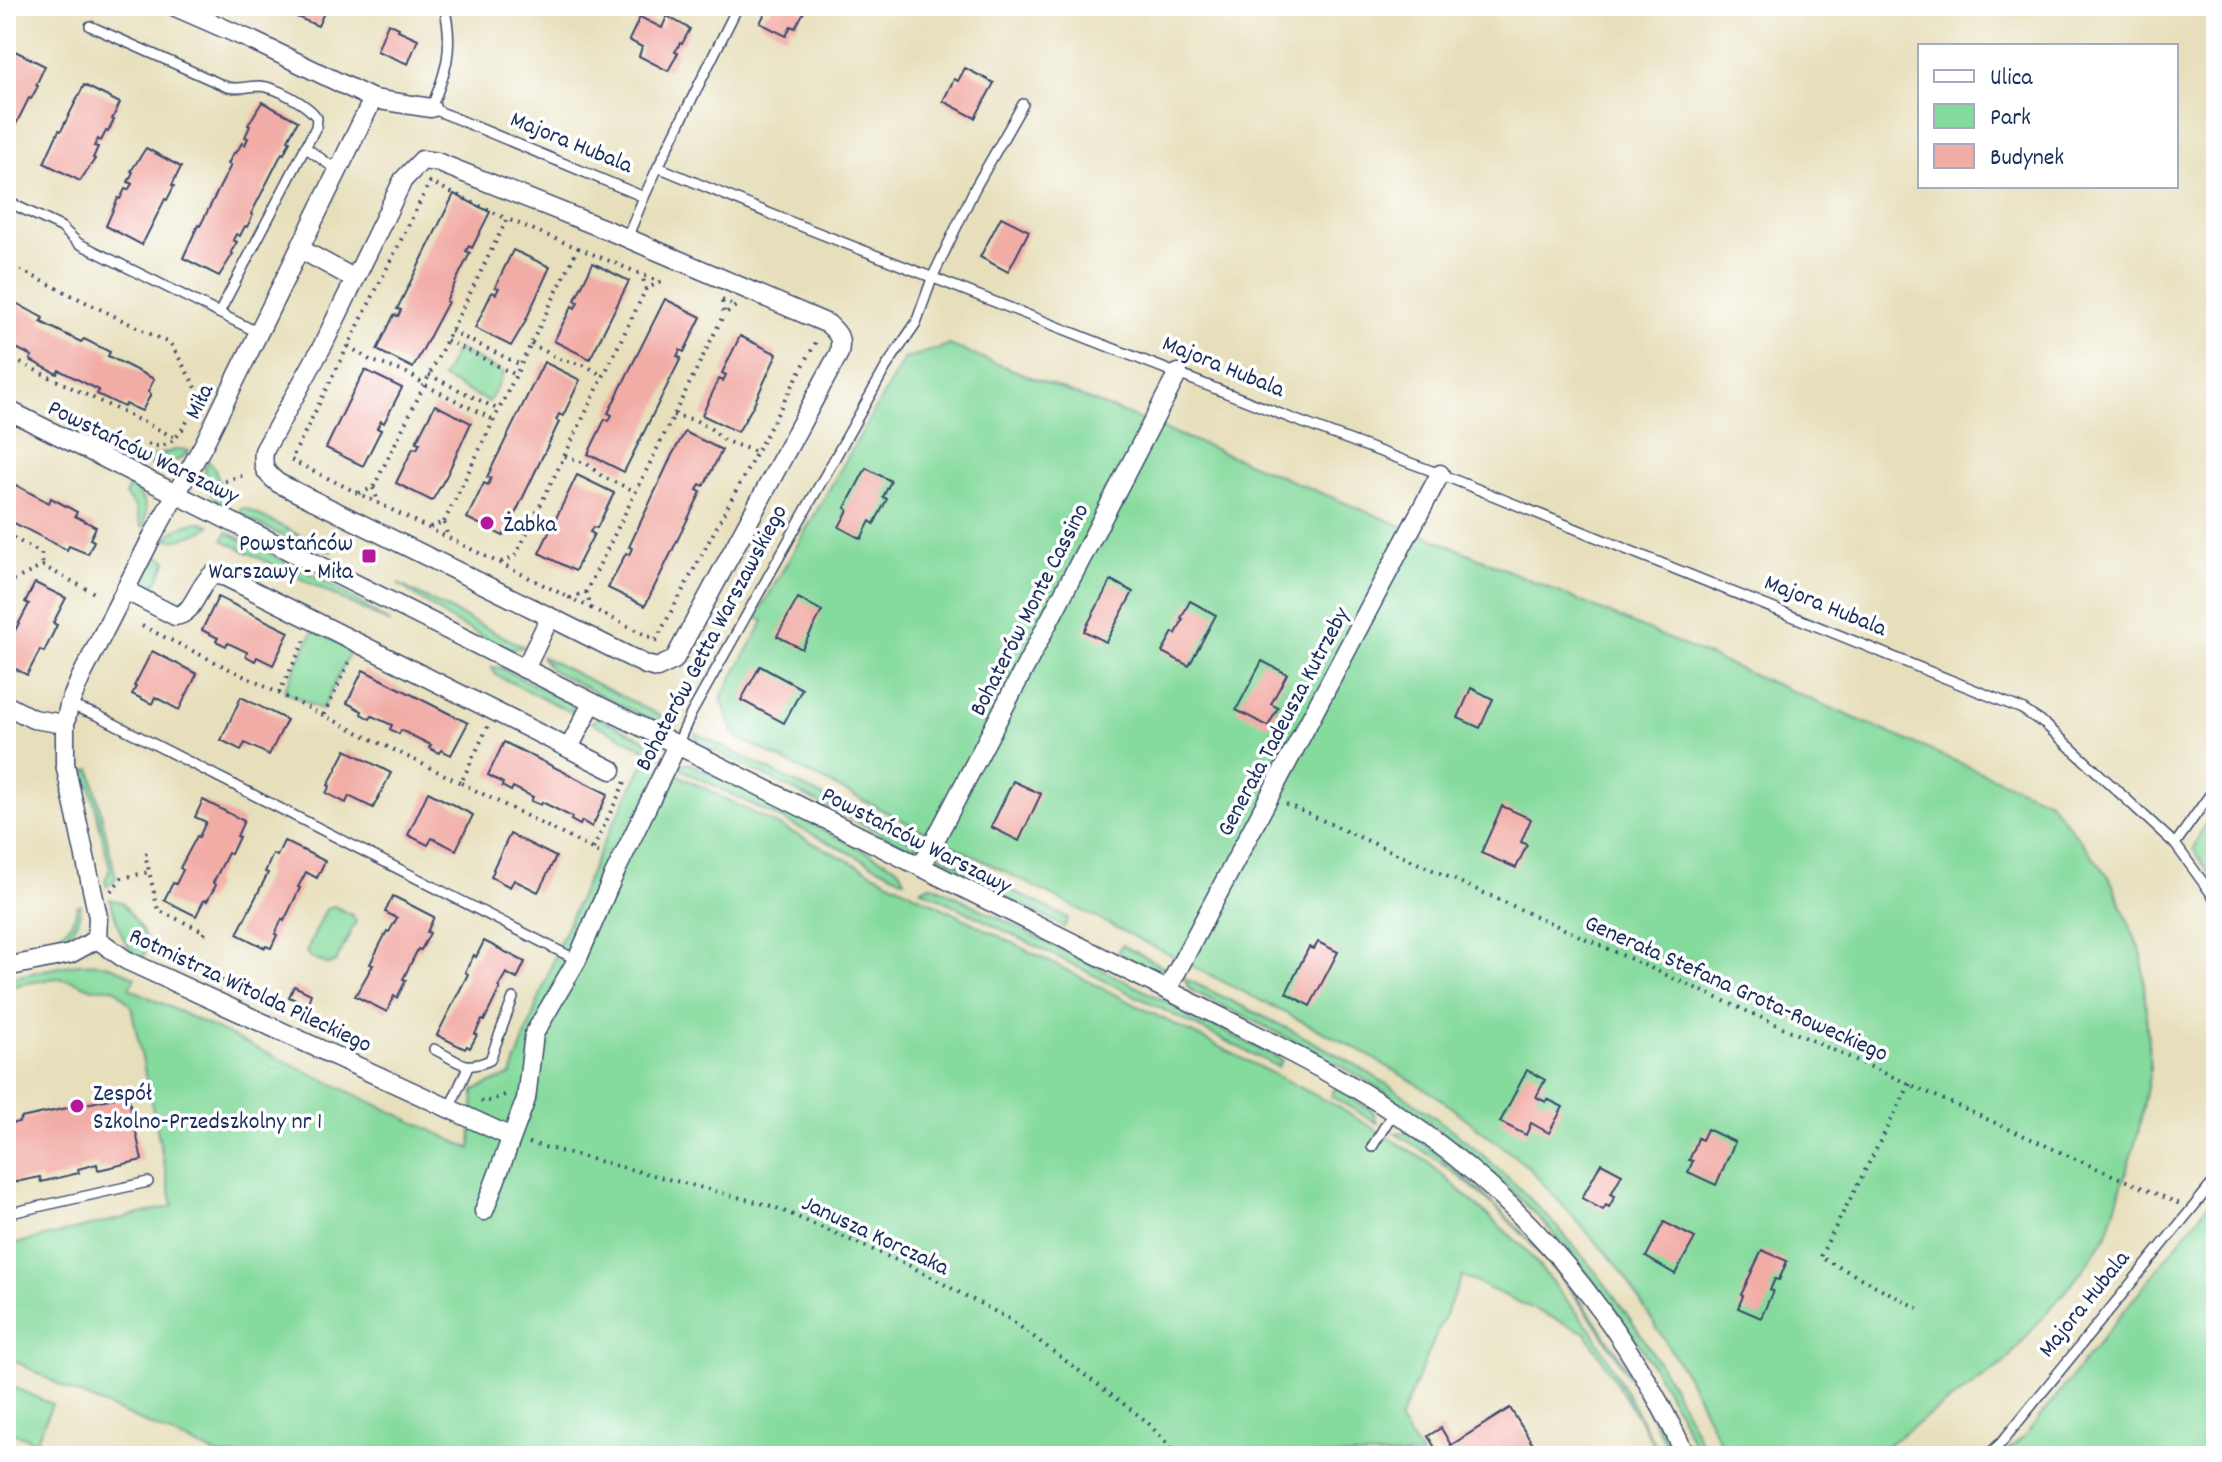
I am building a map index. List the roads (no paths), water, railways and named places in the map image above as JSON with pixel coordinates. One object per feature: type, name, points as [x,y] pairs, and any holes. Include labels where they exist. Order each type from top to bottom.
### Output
[{"type":"street","name":"Majora Hubala","points":[[173,6],[373,99],[431,108]]},
{"type":"street","name":"Miła","points":[[67,714],[125,590],[204,444],[373,99]]},
{"type":"street","points":[[422,160],[437,162],[627,238],[828,324],[839,334],[841,342],[839,353],[674,660],[657,668],[278,483],[266,473],[263,464],[264,451],[323,345],[403,180],[422,160]]},
{"type":"street","points":[[300,249],[355,279]]},
{"type":"street","name":"Bohaterów Monte Cassino","points":[[921,867],[1178,373]]},
{"type":"street","name":"Powstańców Warszawy","points":[[6,409],[1167,990],[1317,1067],[1394,1112],[1454,1156],[1496,1192],[1564,1263],[1610,1321],[1641,1368],[1686,1456]]},
{"type":"street","name":"Generała Tadeusza Kutrzeby","points":[[1167,990],[1440,474]]},
{"type":"street","points":[[125,590],[175,616],[183,615],[189,611],[203,581],[213,574],[226,577],[612,770]]},
{"type":"street","points":[[525,669],[550,617]]},
{"type":"street","points":[[569,748],[592,703]]},
{"type":"street","points":[[6,705],[33,719],[67,714]]},
{"type":"street","name":"Rotmistrza Witolda Pileckiego","points":[[67,714],[65,764],[98,917],[97,939],[126,960],[511,1137]]},
{"type":"street","name":"Bohaterów Getta Warszawskiego","points":[[484,1211],[526,1099],[534,1034],[577,960],[612,879],[677,745]]},
{"type":"street","points":[[6,967],[70,954],[97,939]]},
{"type":"lane","points":[[431,108],[446,74],[450,28],[444,6]]},
{"type":"lane","points":[[658,167],[738,6]]},
{"type":"lane","points":[[90,26],[227,87],[265,87],[306,105],[317,118],[316,127],[219,313]]},
{"type":"lane","name":"Bohaterów Getta Warszawskiego","points":[[677,745],[691,714],[870,394],[916,323],[933,276],[975,188],[1023,104]]},
{"type":"lane","name":"Majora Hubala","points":[[431,108],[644,197],[658,167],[778,217],[1440,474],[2022,709],[2046,725],[2175,844],[2216,900]]},
{"type":"lane","points":[[305,147],[338,171]]},
{"type":"lane","points":[[627,238],[644,197]]},
{"type":"lane","points":[[6,201],[61,227],[78,243],[259,333]]},
{"type":"lane","points":[[67,714],[97,715],[577,960]]},
{"type":"lane","points":[[2175,844],[2216,786]]},
{"type":"lane","points":[[434,1049],[468,1067],[490,1060],[513,998]]},
{"type":"lane","points":[[449,1109],[468,1067]]},
{"type":"lane","points":[[1372,1147],[1394,1112]]},
{"type":"lane","name":"Majora Hubala","points":[[1987,1456],[2001,1443],[2216,1179]]},
{"type":"lane","points":[[6,1214],[148,1182]]},
{"type":"waterway","points":[[2203,1456],[2216,1445]]},
{"type":"place","name":"Żabka","points":[[487,523]]},
{"type":"place","name":"Powstańców Warszawy - Miła","points":[[369,556]]},
{"type":"place","name":"Zespół Szkolno-Przedszkolny nr 1","points":[[77,1106]]}]
